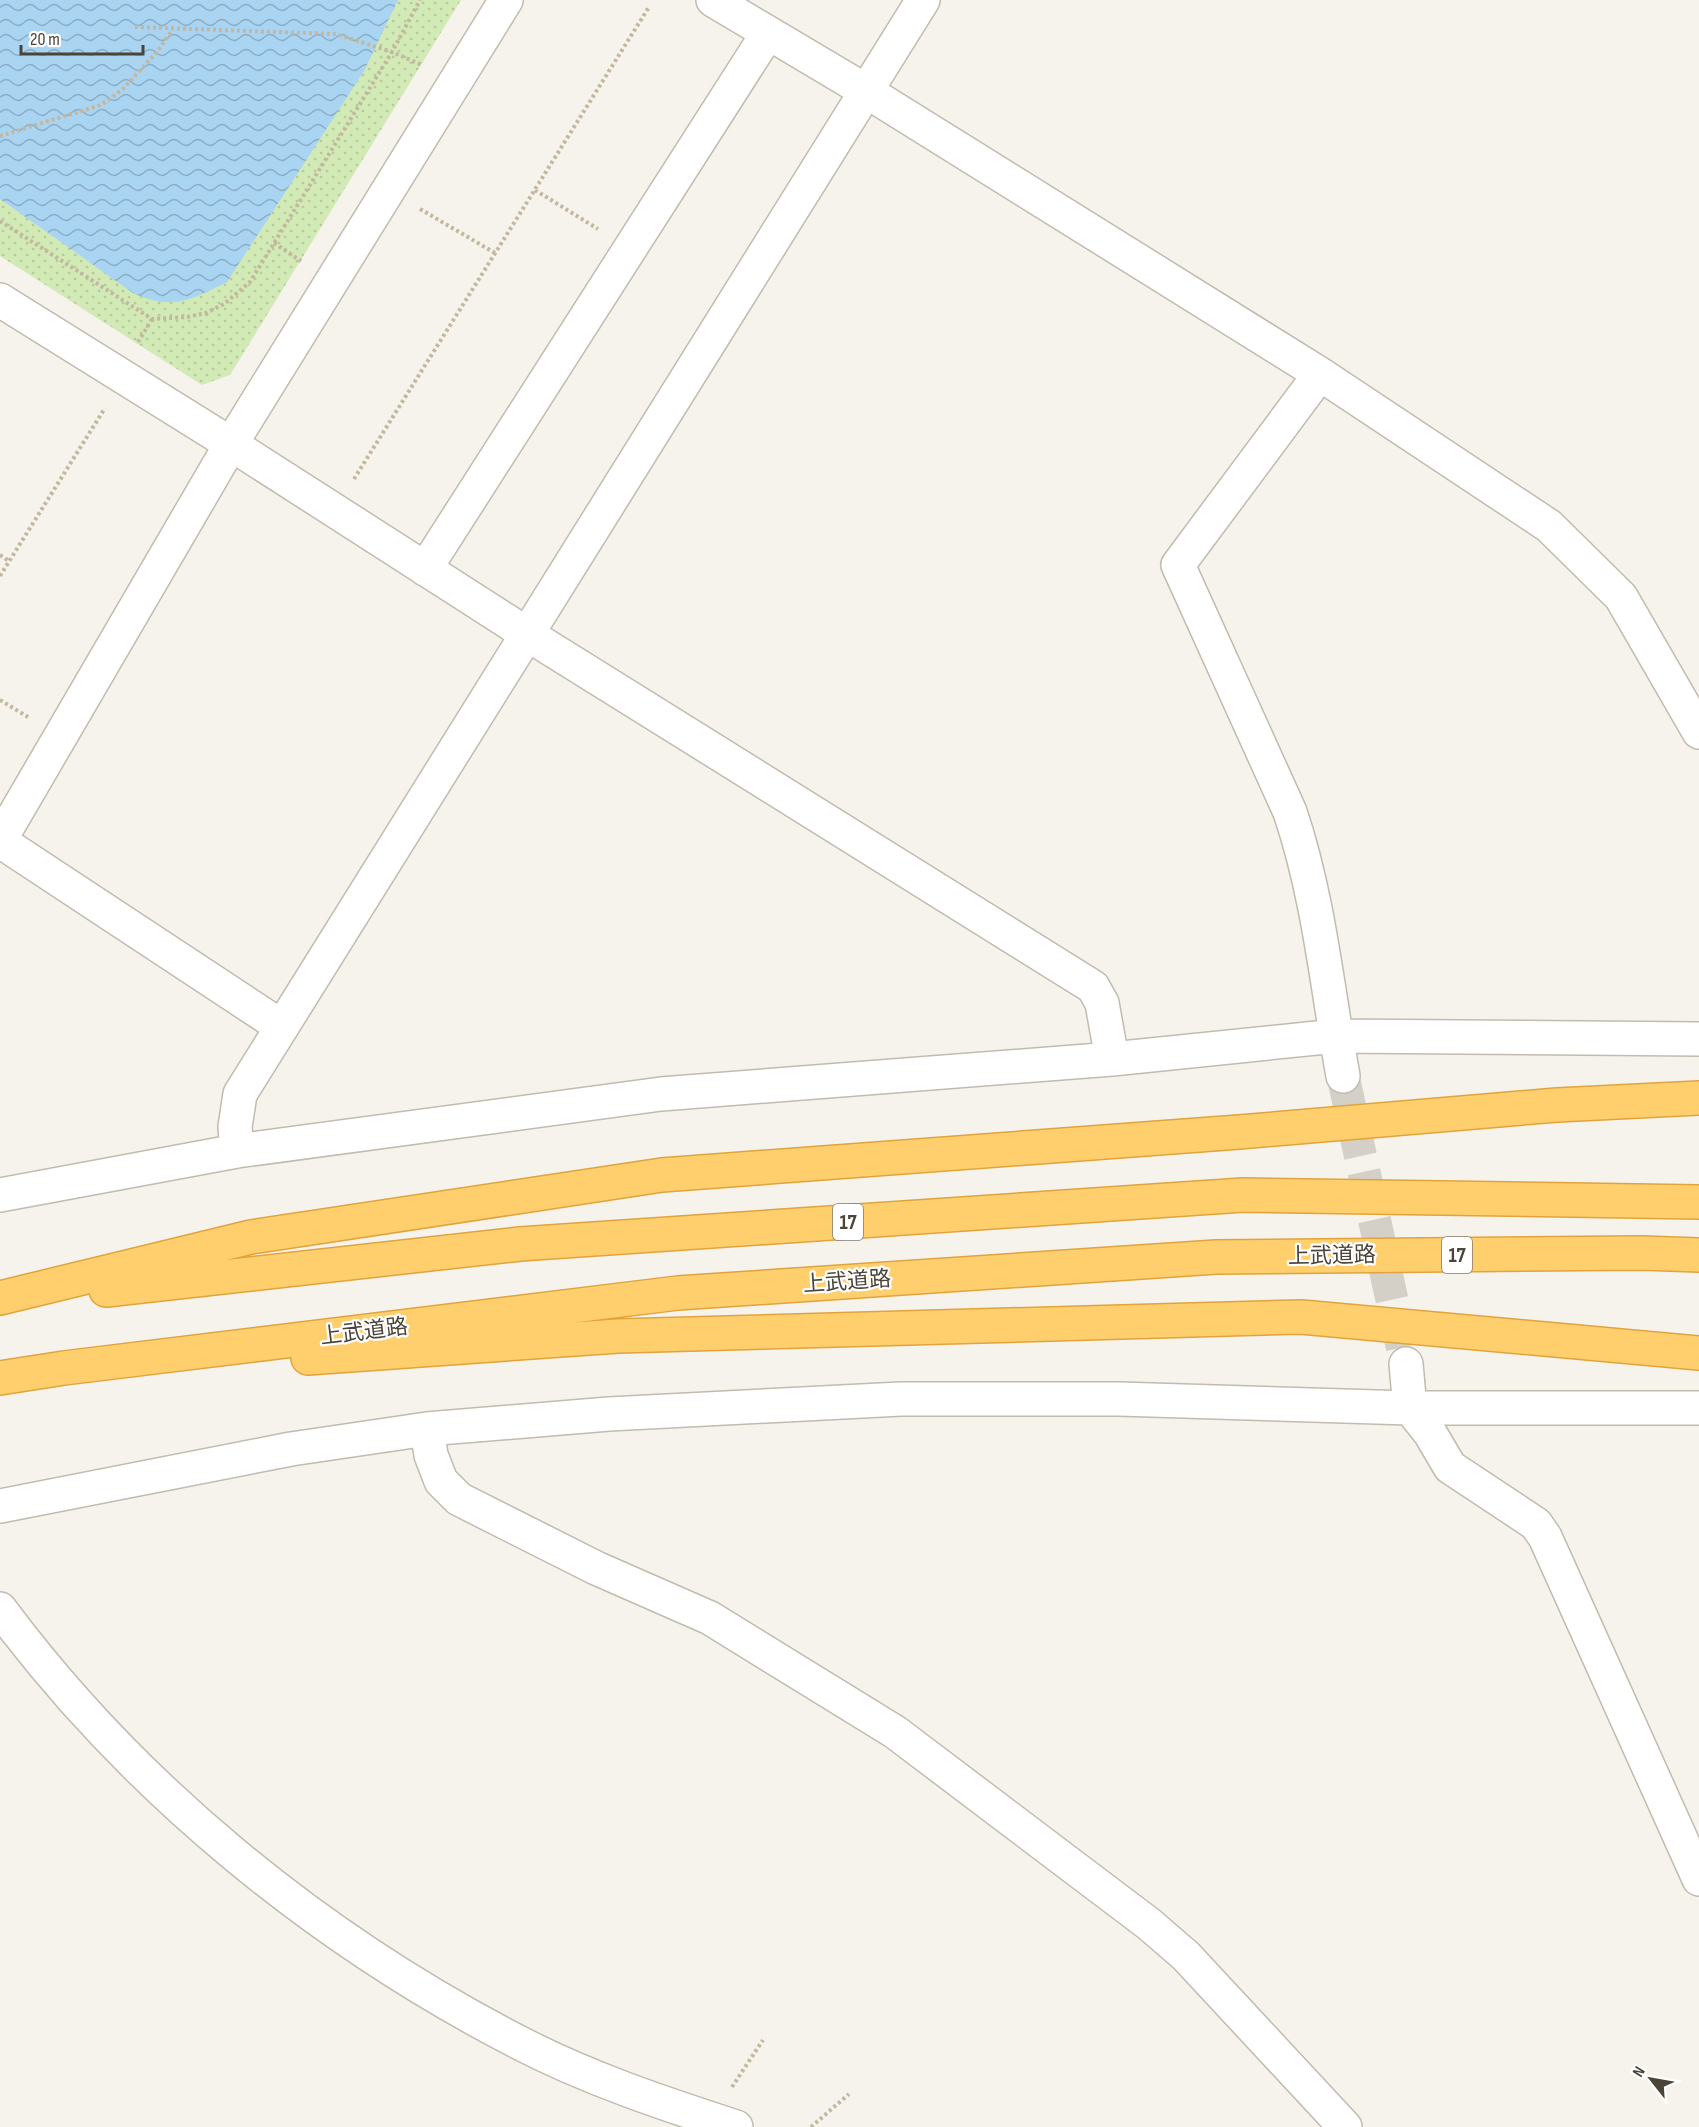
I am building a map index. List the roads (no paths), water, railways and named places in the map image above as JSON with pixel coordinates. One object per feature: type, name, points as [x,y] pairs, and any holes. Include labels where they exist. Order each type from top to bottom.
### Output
[{"type":"highway","points":[[0,1299],[251,1237],[662,1175],[1251,1131],[1557,1105],[1699,1098]]},
{"type":"highway","name":"17","points":[[0,1299],[520,1244],[1243,1195],[1699,1202]]},
{"type":"highway","name":"上武道路","points":[[0,1378],[64,1368],[690,1293],[1216,1257],[1642,1253],[1699,1255]]},
{"type":"highway","points":[[64,1368],[350,1356],[618,1336],[1301,1317],[1699,1353]]},
{"type":"street","points":[[282,1027],[0,840],[231,444],[506,0]]},
{"type":"street","points":[[713,0],[866,91],[1320,374],[1549,526],[1621,597],[1699,732]]},
{"type":"street","points":[[237,1151],[236,1127],[240,1094],[923,0]]},
{"type":"street","points":[[425,568],[768,33]]},
{"type":"street","points":[[3,310],[124,378],[231,444],[527,634],[1093,987],[1102,1003],[1112,1059]]},
{"type":"street","points":[[1320,374],[1178,565],[1290,812],[1308,876],[1329,981],[1343,1076]]},
{"type":"street","points":[[0,1195],[237,1151],[661,1094],[1112,1059],[1336,1036],[1699,1040]]},
{"type":"street","points":[[1406,1364],[1410,1408],[1430,1433],[1450,1467],[1536,1524],[1545,1537],[1699,1879]]},
{"type":"street","points":[[0,1506],[291,1449],[427,1429],[609,1414],[901,1399],[1119,1399],[1410,1408],[1699,1408]]},
{"type":"street","points":[[427,1429],[431,1455],[441,1481],[459,1499],[596,1568],[710,1618],[896,1732],[1149,1924],[1186,1956],[1346,2127]]},
{"type":"street","points":[[0,1609],[91,1719],[142,1772],[235,1856],[340,1934],[418,1985],[518,2042],[643,2096],[726,2124]]},
{"type":"water","points":[[0,0],[398,0],[364,71],[227,282],[192,298],[170,302],[133,293],[0,199]]},
{"type":"tunnel","points":[[1343,1076],[1406,1364]]}]
